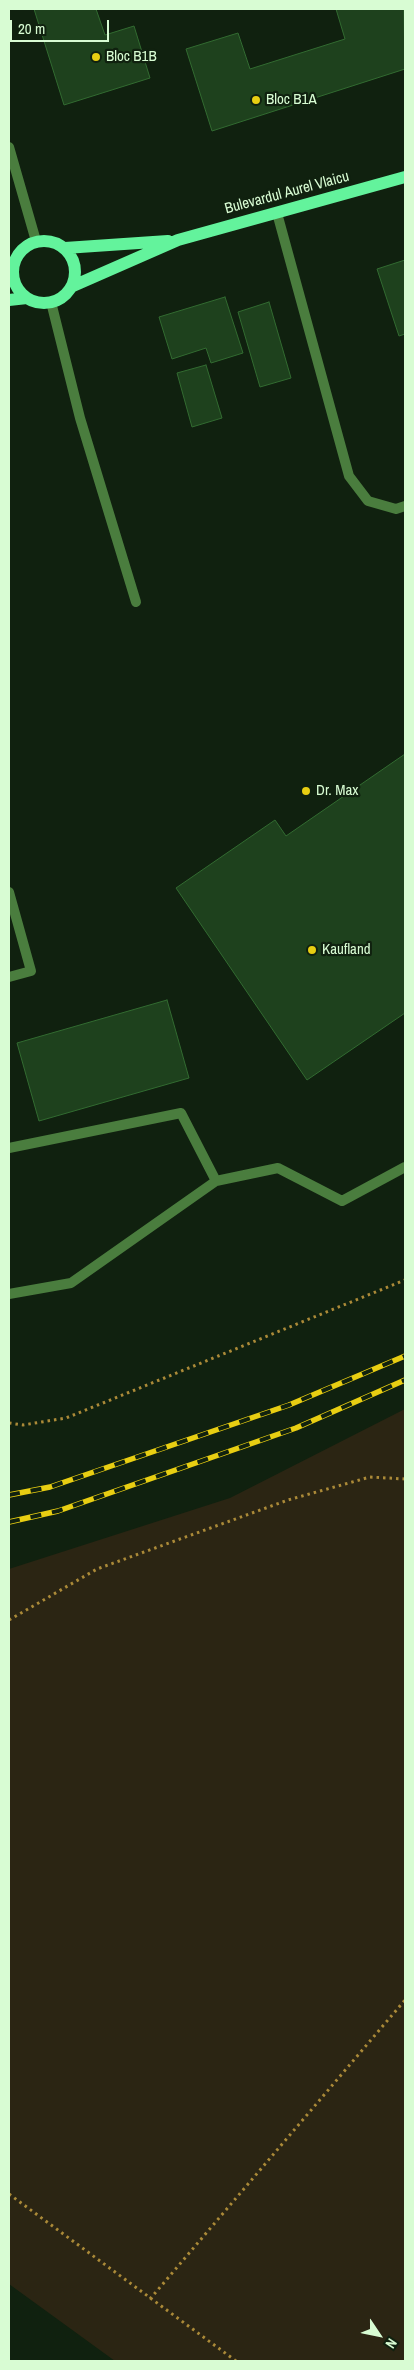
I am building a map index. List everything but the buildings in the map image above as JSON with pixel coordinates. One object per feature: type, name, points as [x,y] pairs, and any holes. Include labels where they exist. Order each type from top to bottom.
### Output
[{"type":"main road","name":"Bulevardul Aurel Vlaicu","points":[[72,286],[178,240],[405,177]]},
{"type":"main road","name":"Bulevardul Aurel Vlaicu","points":[[65,248],[178,240]]},
{"type":"main road","points":[[9,300],[27,298],[37,302],[51,302],[66,294],[76,276],[75,265],[65,248],[56,243],[36,241],[19,253],[12,263],[14,282],[27,298]]},
{"type":"street","points":[[9,147],[36,241]]},
{"type":"street","points":[[277,213],[349,476],[368,501],[396,509],[405,506]]},
{"type":"street","points":[[51,302],[80,418],[136,602]]},
{"type":"street","points":[[9,892],[31,971],[9,977]]},
{"type":"street","points":[[9,1148],[182,1113],[216,1181]]},
{"type":"street","points":[[9,1294],[71,1283],[216,1181],[278,1168],[342,1201],[405,1167]]},
{"type":"path","points":[[9,1423],[23,1424],[66,1418],[405,1280]]},
{"type":"path","points":[[9,1620],[97,1569],[288,1500],[370,1477],[405,1479]]},
{"type":"path","points":[[150,2299],[405,2000]]},
{"type":"path","points":[[9,2194],[236,2361]]},
{"type":"shaded area","points":[[405,1409],[405,2361],[115,2361],[9,2284],[9,1569],[230,1498]]},
{"type":"railway","points":[[9,1495],[50,1487],[289,1405],[405,1356]]},
{"type":"railway","points":[[9,1522],[58,1511],[296,1428],[405,1380]]},
{"type":"place","name":"Bloc B1B","points":[[96,57]]},
{"type":"place","name":"Bloc B1A","points":[[256,100]]},
{"type":"place","name":"Dr. Max","points":[[306,791]]},
{"type":"place","name":"Kaufland","points":[[312,950]]}]
